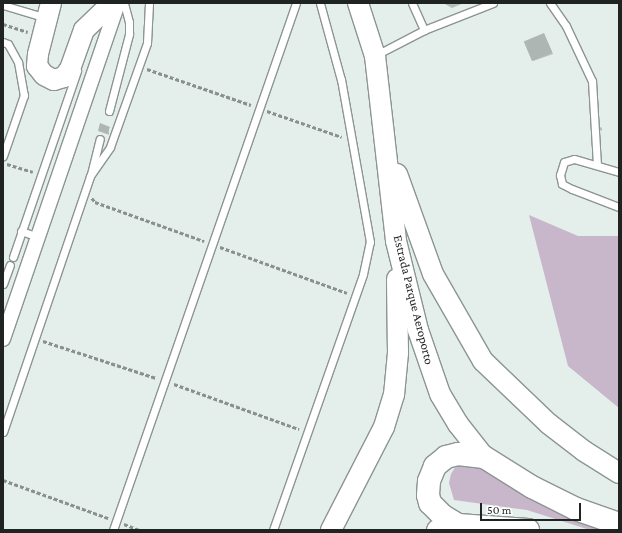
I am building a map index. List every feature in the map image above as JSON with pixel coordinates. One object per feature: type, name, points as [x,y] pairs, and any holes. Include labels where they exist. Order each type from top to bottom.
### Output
[{"type":"main road","points":[[49,10],[37,66],[44,75],[54,80],[64,77],[70,69],[84,30],[98,10],[112,3]]},
{"type":"main road","name":"Estrada Parque Aeroporto","points":[[358,4],[375,56],[396,241],[429,367],[458,424],[484,457],[532,486],[576,509],[619,524]]},
{"type":"main road","points":[[384,139],[433,274],[483,361],[550,424],[584,451],[619,473]]},
{"type":"main road","points":[[331,530],[384,427],[394,394],[398,353],[396,241]]},
{"type":"main road","points":[[458,525],[435,510],[430,503],[429,481],[435,466],[446,457],[458,454],[484,457]]},
{"type":"main road","points":[[437,530],[458,525],[528,530]]},
{"type":"street","points":[[3,339],[118,3]]},
{"type":"lane","points":[[109,111],[129,34],[129,22],[124,3]]},
{"type":"lane","points":[[90,176],[110,147],[147,44],[149,3]]},
{"type":"lane","points":[[113,530],[296,3]]},
{"type":"lane","points":[[273,530],[355,296],[370,242],[354,141],[336,58],[320,3]]},
{"type":"lane","points":[[412,3],[424,30]]},
{"type":"lane","points":[[375,56],[424,30],[493,3]]},
{"type":"lane","points":[[550,3],[566,26],[592,81],[597,164]]},
{"type":"lane","points":[[3,5],[49,10]]},
{"type":"lane","points":[[12,257],[98,10]]},
{"type":"lane","points":[[3,42],[8,44],[18,62],[24,95],[3,156]]},
{"type":"lane","points":[[3,432],[86,192],[100,139]]},
{"type":"lane","points":[[619,172],[597,164],[574,159],[564,162],[560,174],[562,184],[619,207]]},
{"type":"lane","points":[[21,230],[38,237]]},
{"type":"lane","points":[[3,284],[10,265]]},
{"type":"path","points":[[3,24],[42,37]]},
{"type":"path","points":[[138,70],[149,68],[354,141]]},
{"type":"path","points":[[3,163],[41,175]]},
{"type":"path","points":[[86,192],[95,202],[355,296]]},
{"type":"path","points":[[3,480],[140,530]]},
{"type":"shaded area","points":[[529,215],[578,236],[619,236],[619,408],[568,366]]},
{"type":"shaded area","points":[[466,461],[619,530],[590,530],[527,510],[454,500],[449,483],[451,474],[456,466]]},
{"type":"building","points":[[544,33],[552,52],[532,61],[524,42]]},
{"type":"building","points":[[100,123],[110,127],[107,134],[98,131]]}]
